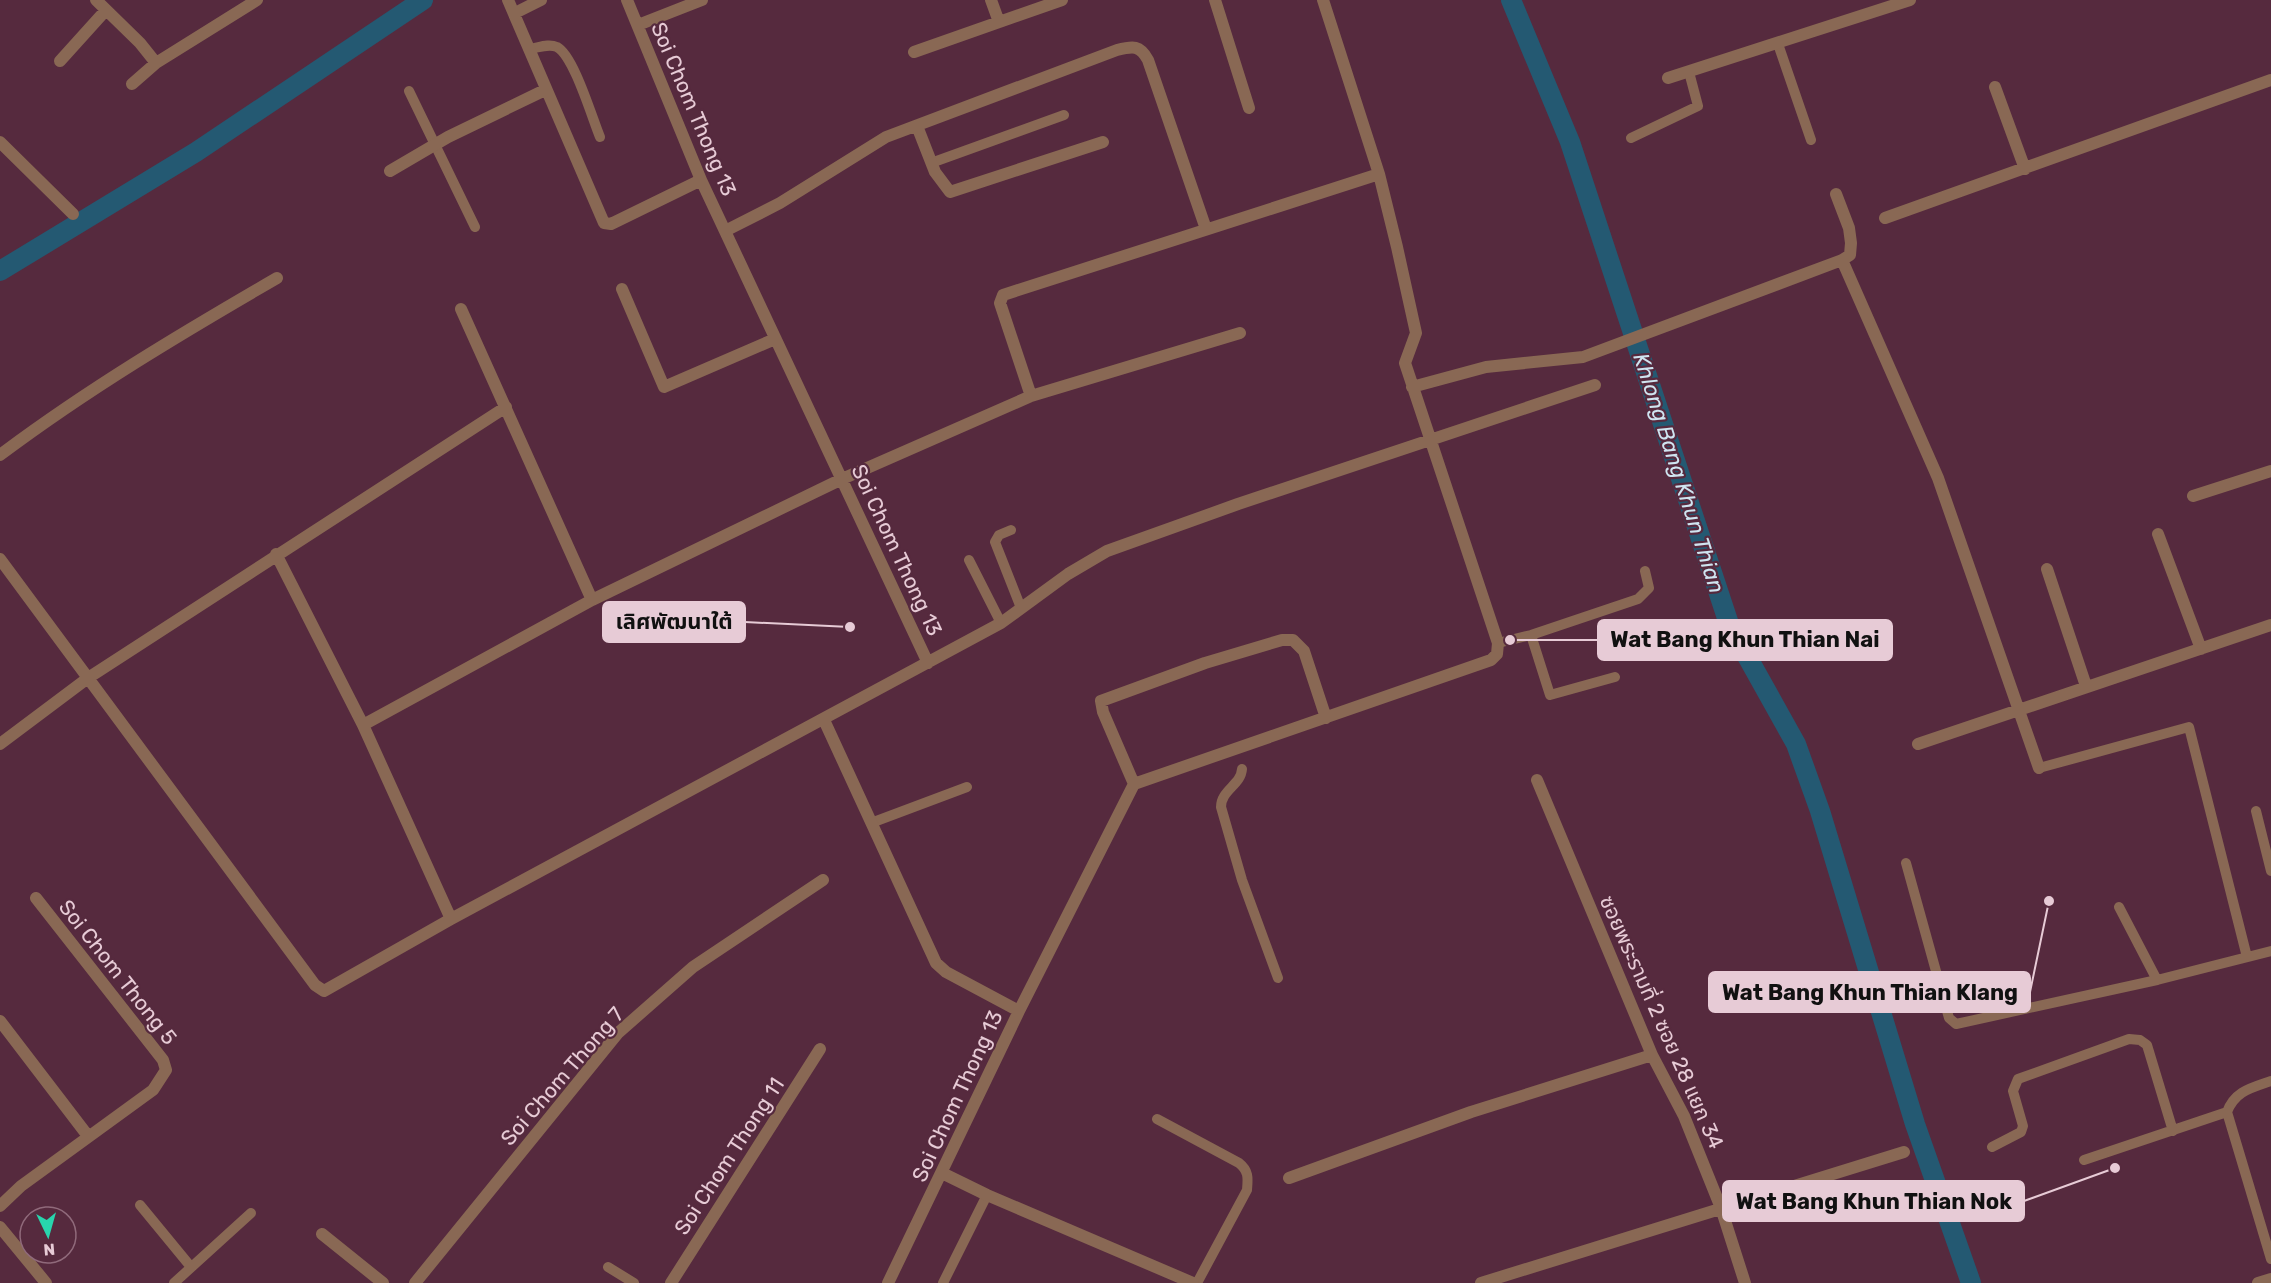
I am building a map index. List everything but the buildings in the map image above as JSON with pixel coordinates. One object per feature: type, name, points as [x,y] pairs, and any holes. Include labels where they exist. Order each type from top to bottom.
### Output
[{"type":"street","points":[[96,0],[156,63]]},
{"type":"street","points":[[132,84],[156,63],[257,0]]},
{"type":"street","points":[[508,0],[601,219],[607,225],[701,180]]},
{"type":"street","points":[[515,13],[541,0]]},
{"type":"street","name":"Soi Chom Thong 13","points":[[627,0],[701,180],[928,663],[824,720],[936,963],[946,972],[1019,1011],[888,1283]]},
{"type":"street","points":[[638,25],[702,0]]},
{"type":"street","points":[[991,0],[999,22]]},
{"type":"street","points":[[914,52],[1062,0]]},
{"type":"street","points":[[1215,0],[1249,108]]},
{"type":"street","points":[[1019,1011],[1134,784],[1238,753],[1326,718],[1491,660],[1497,654],[1498,643],[1405,363],[1416,333],[1379,174],[1323,0]]},
{"type":"street","points":[[1668,78],[1910,0]]},
{"type":"street","points":[[60,60],[106,10]]},
{"type":"street","points":[[725,231],[780,203],[886,137],[1117,50],[1136,46],[1141,49],[1148,60],[1206,229]]},
{"type":"street","points":[[1885,218],[2271,80]]},
{"type":"street","points":[[1995,87],[2025,169]]},
{"type":"street","points":[[390,171],[436,144],[545,90]]},
{"type":"street","points":[[917,126],[931,163],[944,188],[950,192],[957,192],[1103,142]]},
{"type":"street","points":[[0,142],[73,214]]},
{"type":"street","points":[[1031,396],[1000,303],[1004,295],[1379,174]]},
{"type":"street","points":[[1413,387],[1486,367],[1583,357],[1842,260],[1850,255],[1851,243],[1836,194]]},
{"type":"street","points":[[1842,260],[1938,478],[2039,768]]},
{"type":"street","points":[[0,455],[59,411],[172,339],[278,278]]},
{"type":"street","points":[[622,289],[664,387],[775,339]]},
{"type":"street","points":[[461,309],[592,600]]},
{"type":"street","points":[[363,725],[592,600],[842,479],[1031,396],[1240,333]]},
{"type":"street","points":[[928,663],[1001,622],[1068,574],[1107,551],[1238,504],[1431,442],[1595,385]]},
{"type":"street","points":[[0,744],[88,678],[506,407]]},
{"type":"street","points":[[2193,496],[2271,471]]},
{"type":"street","points":[[2158,534],[2201,649]]},
{"type":"street","points":[[276,554],[363,725],[451,919]]},
{"type":"street","points":[[0,560],[318,989],[327,991],[451,919],[824,720]]},
{"type":"street","points":[[2047,569],[2086,686]]},
{"type":"street","points":[[1918,744],[2271,625]]},
{"type":"street","points":[[1134,784],[1103,712],[1101,701],[1205,663],[1282,640],[1293,640],[1304,651],[1326,718]]},
{"type":"street","name":"ซอยพระรามที่ 2 ซอย 28 แยก 34","points":[[1537,780],[1652,1055],[1684,1116],[1721,1208],[1745,1283]]},
{"type":"street","name":"Soi Chom Thong 7","points":[[416,1283],[618,1033],[693,967],[823,880]]},
{"type":"street","name":"Soi Chom Thong 5","points":[[0,1206],[21,1186],[153,1090],[166,1070],[163,1060],[36,898]]},
{"type":"street","points":[[0,1021],[88,1136]]},
{"type":"street","name":"Soi Chom Thong 11","points":[[670,1283],[820,1049]]},
{"type":"street","points":[[1289,1178],[1471,1112],[1652,1055]]},
{"type":"street","points":[[1481,1283],[1904,1152]]},
{"type":"street","points":[[942,1173],[987,1195],[1195,1283]]},
{"type":"street","points":[[0,1227],[46,1283]]},
{"type":"street","points":[[322,1234],[383,1283]]},
{"type":"street","points":[[2258,1283],[2271,1279]]},
{"type":"lane","points":[[1778,44],[1811,140]]},
{"type":"lane","points":[[529,49],[549,45],[558,48],[563,54],[573,69],[600,137]]},
{"type":"lane","points":[[1631,138],[1698,106],[1698,98],[1689,72]]},
{"type":"lane","points":[[409,91],[475,227]]},
{"type":"lane","points":[[931,163],[1064,115]]},
{"type":"lane","points":[[1011,530],[999,535],[995,542],[1021,608]]},
{"type":"lane","points":[[969,560],[1001,622]]},
{"type":"lane","points":[[1498,643],[1531,635],[1643,597],[1649,588],[1645,571]]},
{"type":"lane","points":[[1531,635],[1550,695],[1616,677]]},
{"type":"lane","points":[[2039,768],[2189,727],[2247,957]]},
{"type":"lane","points":[[1242,769],[1240,779],[1222,799],[1221,807],[1242,880],[1278,978]]},
{"type":"lane","points":[[871,823],[967,787]]},
{"type":"lane","points":[[2256,811],[2271,871]]},
{"type":"lane","points":[[1906,863],[1952,1022],[1962,1024],[2157,980],[2271,951]]},
{"type":"lane","points":[[2119,907],[2157,980]]},
{"type":"lane","points":[[1992,1147],[2021,1132],[2023,1126],[2013,1091],[2018,1079],[2129,1039],[2140,1040],[2147,1045],[2173,1131]]},
{"type":"lane","points":[[2271,1081],[2244,1089],[2231,1100],[2227,1112],[2271,1259]]},
{"type":"lane","points":[[2084,1160],[2227,1112]]},
{"type":"lane","points":[[1157,1119],[1246,1168],[1247,1190],[1195,1283]]},
{"type":"lane","points":[[943,1283],[987,1195]]},
{"type":"lane","points":[[140,1205],[191,1268]]},
{"type":"lane","points":[[174,1283],[251,1213]]},
{"type":"lane","points":[[608,1267],[634,1283]]},
{"type":"waterway","points":[[0,271],[196,152],[423,0]]},
{"type":"waterway","name":"Khlong Bang Khun Thian","points":[[1511,0],[1570,142],[1729,624],[1796,744],[1820,811],[1915,1124],[1971,1283]]},
{"type":"place","name":"เลิศพัฒนาใต้","points":[[850,627]]},
{"type":"place","name":"Wat Bang Khun Thian Nai","points":[[1510,640]]},
{"type":"place","name":"Wat Bang Khun Thian Klang","points":[[2049,901]]},
{"type":"place","name":"Wat Bang Khun Thian Nok","points":[[2115,1168]]}]
